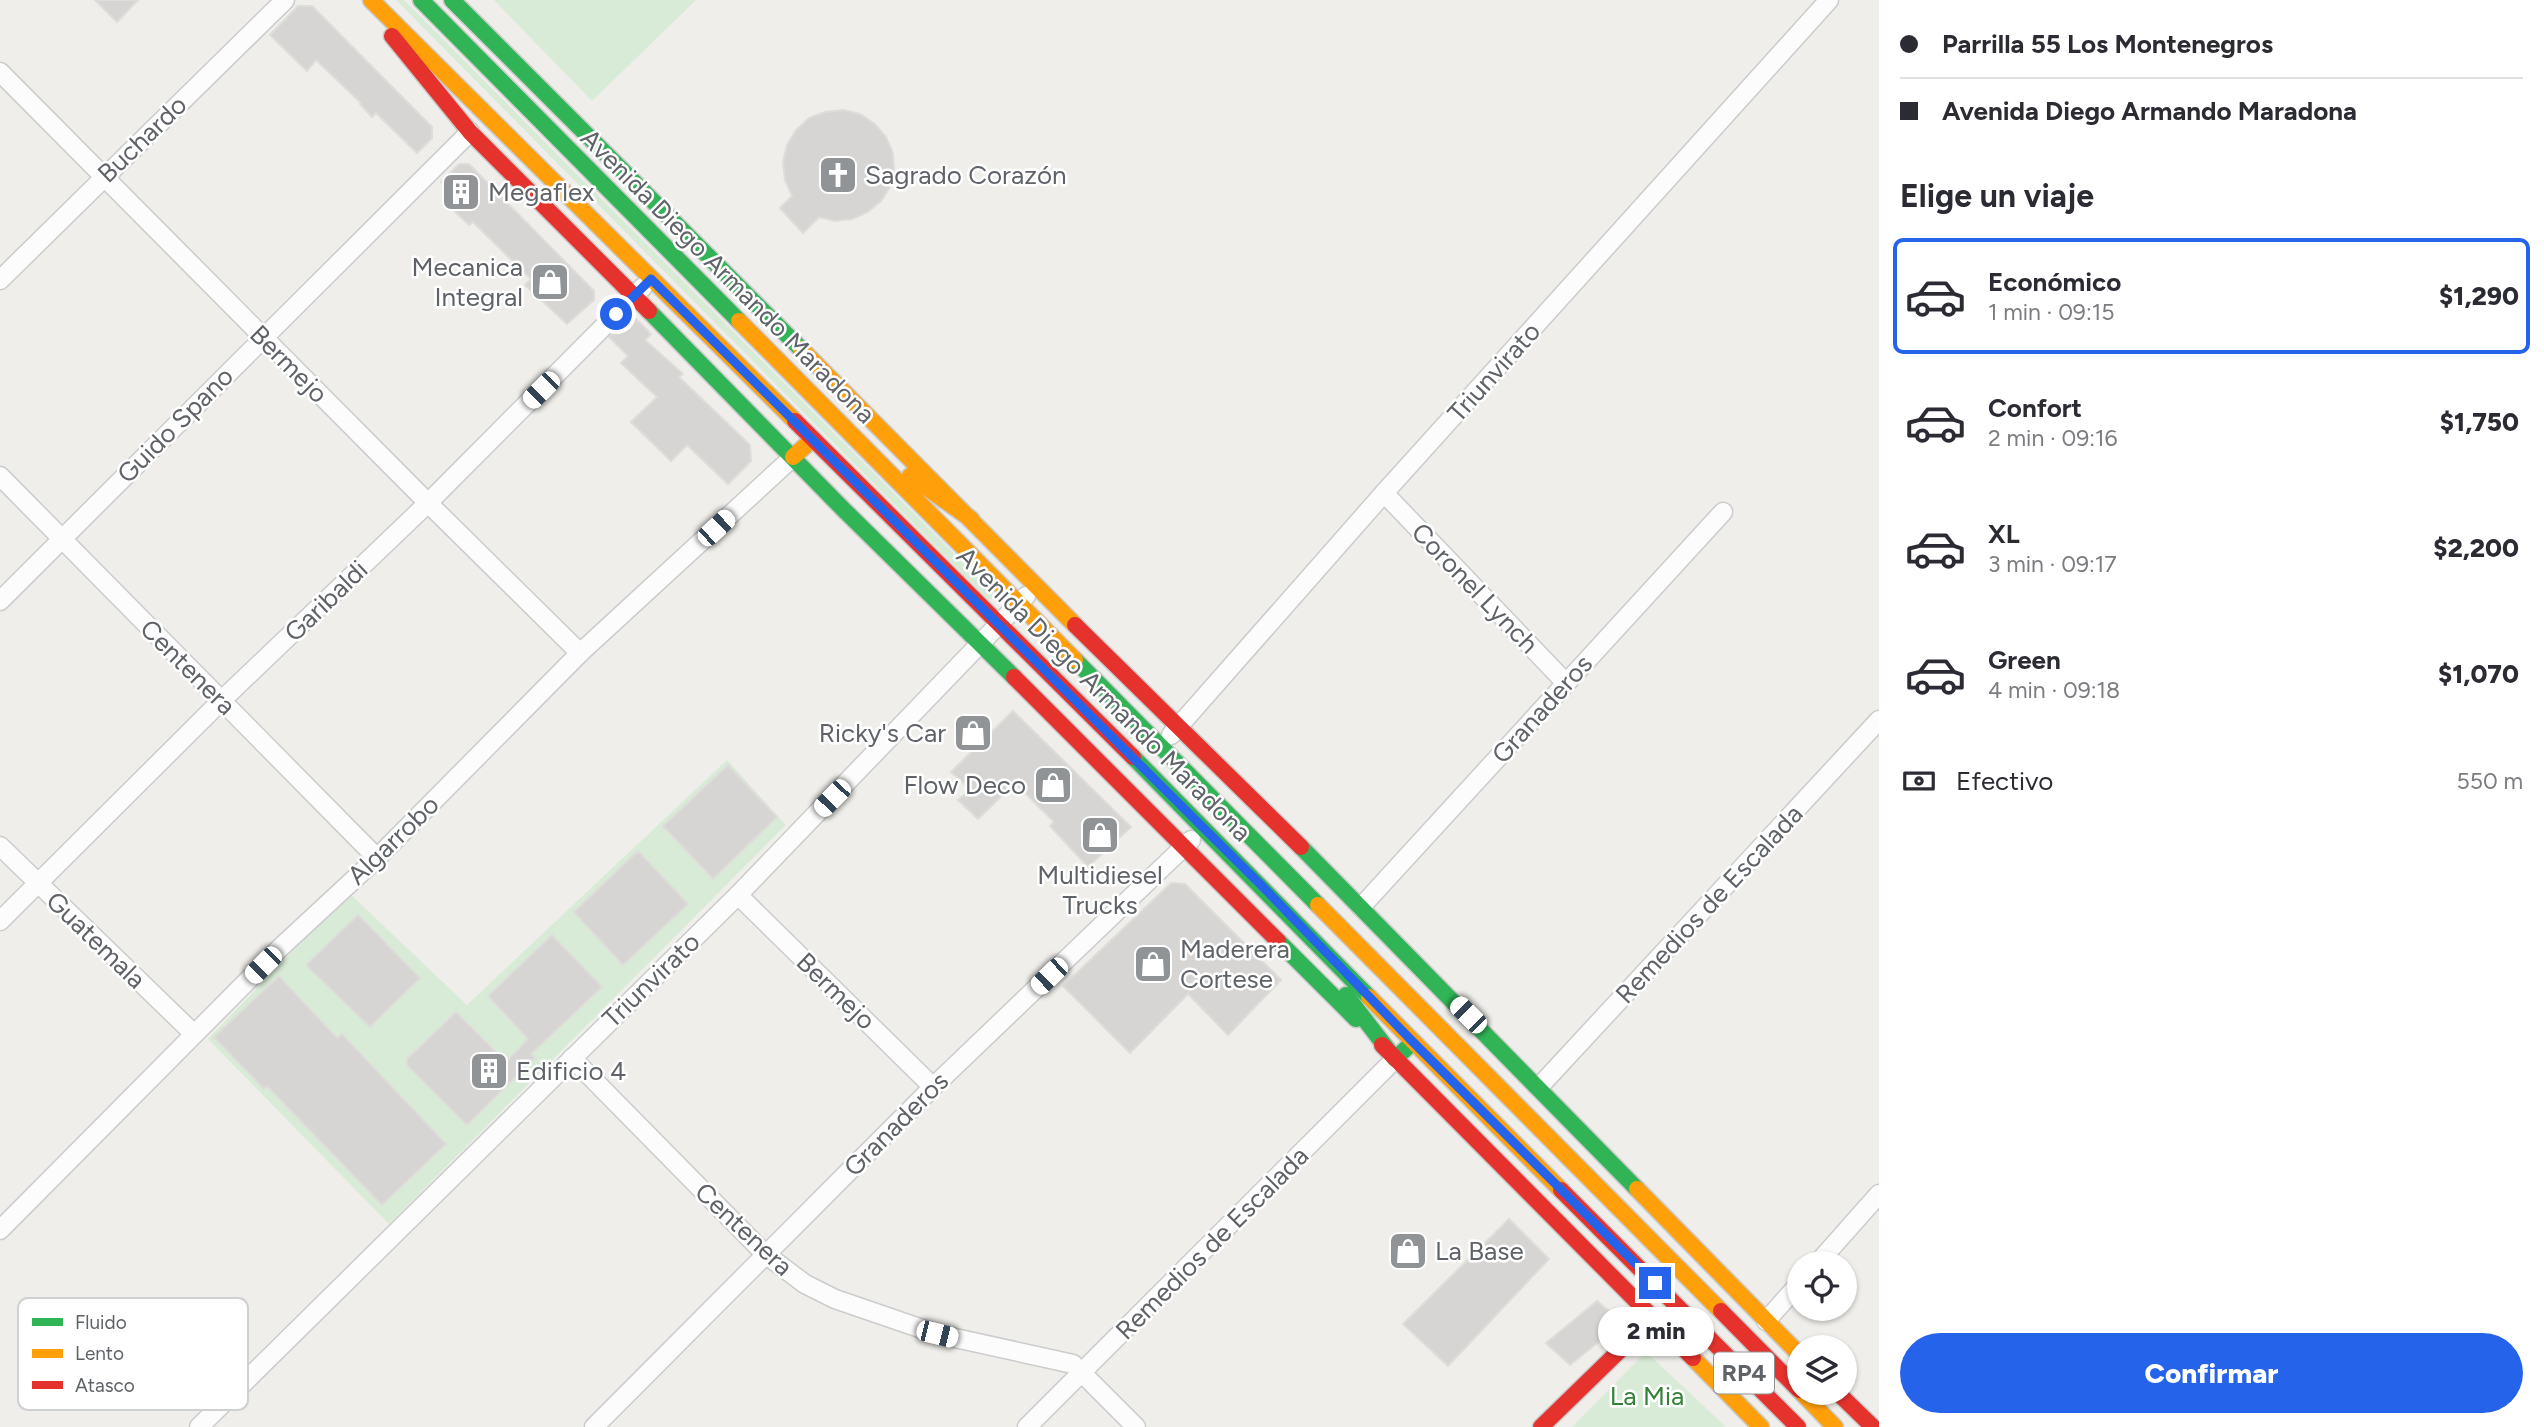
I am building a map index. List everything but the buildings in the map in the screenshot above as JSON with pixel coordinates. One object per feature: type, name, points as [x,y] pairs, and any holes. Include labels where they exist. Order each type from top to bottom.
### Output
[{"type":"main road","name":"Avenida Diego Armando Maradona","points":[[363,0],[470,132],[1761,1427]]},
{"type":"main road","name":"Avenida Diego Armando Maradona","points":[[371,0],[1204,827],[1413,1042],[1798,1427]]},
{"type":"main road","name":"Avenida Diego Armando Maradona","points":[[421,0],[1787,1379]]},
{"type":"main road","name":"Avenida Diego Armando Maradona","points":[[452,0],[480,25],[1036,586],[1362,907],[1787,1342]]},
{"type":"main road","points":[[845,430],[971,519]]},
{"type":"main road","points":[[793,457],[813,439]]},
{"type":"main road","points":[[1172,796],[1192,777]]},
{"type":"main road","points":[[1264,888],[1395,1059],[1413,1042]]},
{"type":"main road","points":[[1541,1427],[1653,1318],[1766,1321]]},
{"type":"main road","name":"Avenida Diego Armando Maradona","points":[[1813,1405],[1836,1427]]},
{"type":"main road","points":[[1851,1405],[1873,1427]]},
{"type":"street","name":"Buchardo","points":[[0,280],[285,0]]},
{"type":"street","name":"Triunvirato","points":[[1162,746],[1384,493],[1829,0]]},
{"type":"street","name":"Bermejo","points":[[0,72],[580,653]]},
{"type":"street","name":"Guido Spano","points":[[0,601],[470,132]]},
{"type":"street","name":"Garibaldi","points":[[0,921],[221,701],[428,503],[651,279]]},
{"type":"street","name":"Algarrobo","points":[[3,1221],[281,947],[377,858],[580,653],[793,457]]},
{"type":"street","name":"Centenera","points":[[0,476],[377,858]]},
{"type":"street","name":"Coronel Lynch","points":[[1384,493],[1565,682]]},
{"type":"street","name":"Granaderos","points":[[1362,907],[1723,512]]},
{"type":"street","name":"Triunvirato","points":[[248,1379],[738,895],[1036,586]]},
{"type":"street","name":"Remedios de Escalada","points":[[1539,1087],[1879,720]]},
{"type":"street","name":"Granaderos","points":[[594,1427],[933,1087],[1204,827]]},
{"type":"street","name":"Guatemala","points":[[0,846],[194,1034]]},
{"type":"street","name":"Bermejo","points":[[738,895],[933,1087]]},
{"type":"street","name":"Centenera","points":[[572,1058],[765,1254],[805,1284],[835,1299],[937,1334],[1073,1364],[1136,1427]]},
{"type":"street","name":"Remedios de Escalada","points":[[1027,1427],[1395,1059]]},
{"type":"street","points":[[1829,1251],[1879,1194]]},
{"type":"street","points":[[1766,1321],[1787,1297]]},
{"type":"street","name":"Triunvirato","points":[[199,1427],[216,1410]]},
{"type":"green space","points":[[396,0],[404,0],[993,593],[992,599],[988,599]]},
{"type":"green space","points":[[494,0],[696,0],[592,101]]},
{"type":"green space","points":[[727,760],[786,825],[389,1224],[208,1039],[349,893],[467,1005]]},
{"type":"green space","name":"La Mia","points":[[1646,1352],[1726,1427],[1572,1427]]},
{"type":"traffic: fast","points":[[421,0],[739,321]]},
{"type":"traffic: fast","points":[[452,0],[801,349]]},
{"type":"traffic: fast","points":[[649,311],[844,510],[1014,677]]},
{"type":"traffic: fast","points":[[1075,660],[1318,905]]},
{"type":"traffic: fast","points":[[1133,757],[1369,997]]},
{"type":"traffic: fast","points":[[1301,847],[1637,1189]]},
{"type":"traffic: fast","points":[[1278,941],[1356,1019]]},
{"type":"traffic: fast","points":[[1346,995],[1395,1059],[1413,1042]]},
{"type":"traffic: slow","points":[[371,0],[795,421]]},
{"type":"traffic: slow","points":[[739,321],[1075,660]]},
{"type":"traffic: slow","points":[[801,349],[1075,625]]},
{"type":"traffic: slow","points":[[793,457],[813,439]]},
{"type":"traffic: slow","points":[[910,476],[971,519]]},
{"type":"traffic: slow","points":[[1318,905],[1721,1311]]},
{"type":"traffic: slow","points":[[1369,997],[1561,1190]]},
{"type":"traffic: slow","points":[[1637,1189],[1787,1342]]},
{"type":"traffic: slow","points":[[1693,1358],[1761,1427]]},
{"type":"traffic: slow","points":[[1814,1405],[1835,1427]]},
{"type":"traffic: jam","points":[[392,36],[470,132],[649,311]]},
{"type":"traffic: jam","points":[[795,421],[1133,757]]},
{"type":"traffic: jam","points":[[1075,625],[1301,847]]},
{"type":"traffic: jam","points":[[1014,677],[1278,941]]},
{"type":"traffic: jam","points":[[1382,1045],[1693,1358]]},
{"type":"traffic: jam","points":[[1561,1190],[1798,1427]]},
{"type":"traffic: jam","points":[[1721,1311],[1787,1378]]},
{"type":"traffic: jam","points":[[1541,1427],[1653,1318],[1668,1318]]},
{"type":"traffic: jam","points":[[1850,1405],[1873,1427]]},
{"type":"place","name":"Sagrado Corazón","points":[[838,175]]},
{"type":"place","name":"Megaflex","points":[[461,192]]},
{"type":"place","name":"Mecanica Integral","points":[[550,282]]},
{"type":"place","name":"Ricky's Car","points":[[973,733]]},
{"type":"place","name":"Flow Deco","points":[[1053,785]]},
{"type":"place","name":"Multidiesel Trucks","points":[[1100,835]]},
{"type":"place","name":"Maderera Cortese","points":[[1153,964]]},
{"type":"place","name":"Edificio 4","points":[[489,1071]]},
{"type":"place","name":"La Base","points":[[1408,1251]]},
{"type":"route","points":[[616,314],[651,279],[1264,888],[1413,1042],[1655,1283]]}]
